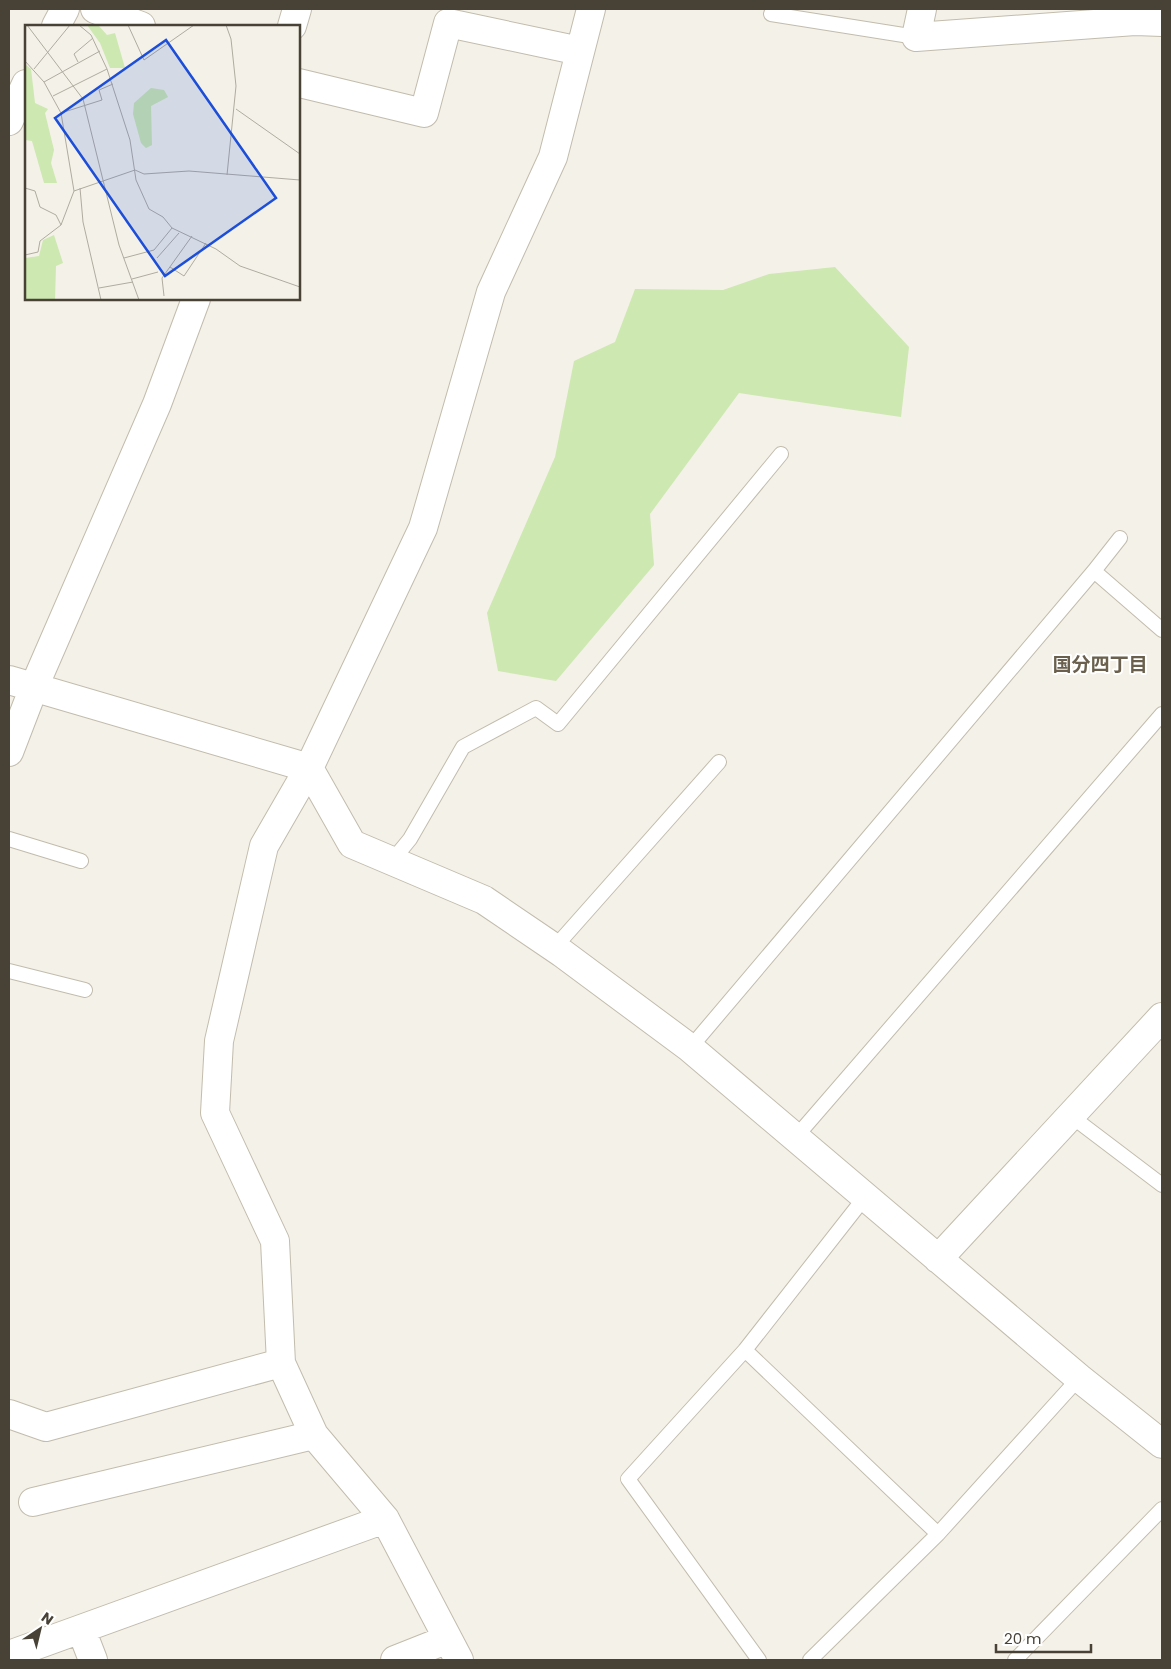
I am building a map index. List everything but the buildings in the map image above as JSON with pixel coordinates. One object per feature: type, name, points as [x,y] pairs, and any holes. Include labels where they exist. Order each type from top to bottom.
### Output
[{"type":"street","points":[[57,25],[65,9]]},
{"type":"street","points":[[95,9],[138,25]]},
{"type":"street","points":[[292,25],[297,9]]},
{"type":"street","points":[[395,1660],[453,1650],[386,1519],[314,1435],[281,1363],[275,1241],[215,1113],[219,1040],[264,846],[309,768],[423,528],[491,292],[553,157],[591,9]]},
{"type":"street","points":[[922,9],[916,37],[1136,15],[1162,22]]},
{"type":"street","points":[[300,83],[424,113],[448,23],[580,51]]},
{"type":"street","points":[[9,121],[25,86]]},
{"type":"street","points":[[9,752],[21,684],[157,404],[196,300]]},
{"type":"street","points":[[21,684],[309,768],[352,844],[484,900],[555,948],[690,1048],[1079,1378],[1162,1444]]},
{"type":"street","points":[[938,1259],[1162,1017]]},
{"type":"street","points":[[9,1414],[46,1427],[281,1363]]},
{"type":"street","points":[[32,1502],[314,1435]]},
{"type":"street","points":[[9,1655],[386,1519]]},
{"type":"street","points":[[81,1629],[92,1660]]},
{"type":"lane","points":[[771,14],[916,37]]},
{"type":"lane","points":[[392,861],[410,840],[464,747],[536,708],[558,724],[780,454]]},
{"type":"lane","points":[[690,1048],[1094,572],[1120,538]]},
{"type":"lane","points":[[1094,572],[1162,630]]},
{"type":"lane","points":[[795,1138],[1162,714]]},
{"type":"lane","points":[[555,948],[719,762]]},
{"type":"lane","points":[[9,839],[81,861]]},
{"type":"lane","points":[[9,971],[85,990]]},
{"type":"lane","points":[[1070,1116],[1162,1185]]},
{"type":"lane","points":[[759,1660],[628,1479],[745,1350],[865,1198]]},
{"type":"lane","points":[[745,1350],[938,1534]]},
{"type":"lane","points":[[810,1660],[938,1534],[1079,1378]]},
{"type":"lane","points":[[1015,1660],[1162,1509]]},
{"type":"green space","points":[[835,267],[909,347],[901,417],[739,393],[650,514],[654,565],[556,681],[498,671],[487,613],[555,457],[574,361],[615,342],[635,289],[723,290],[769,274]]},
{"type":"district","name":"国分四丁目","points":[[1100,664]]}]
